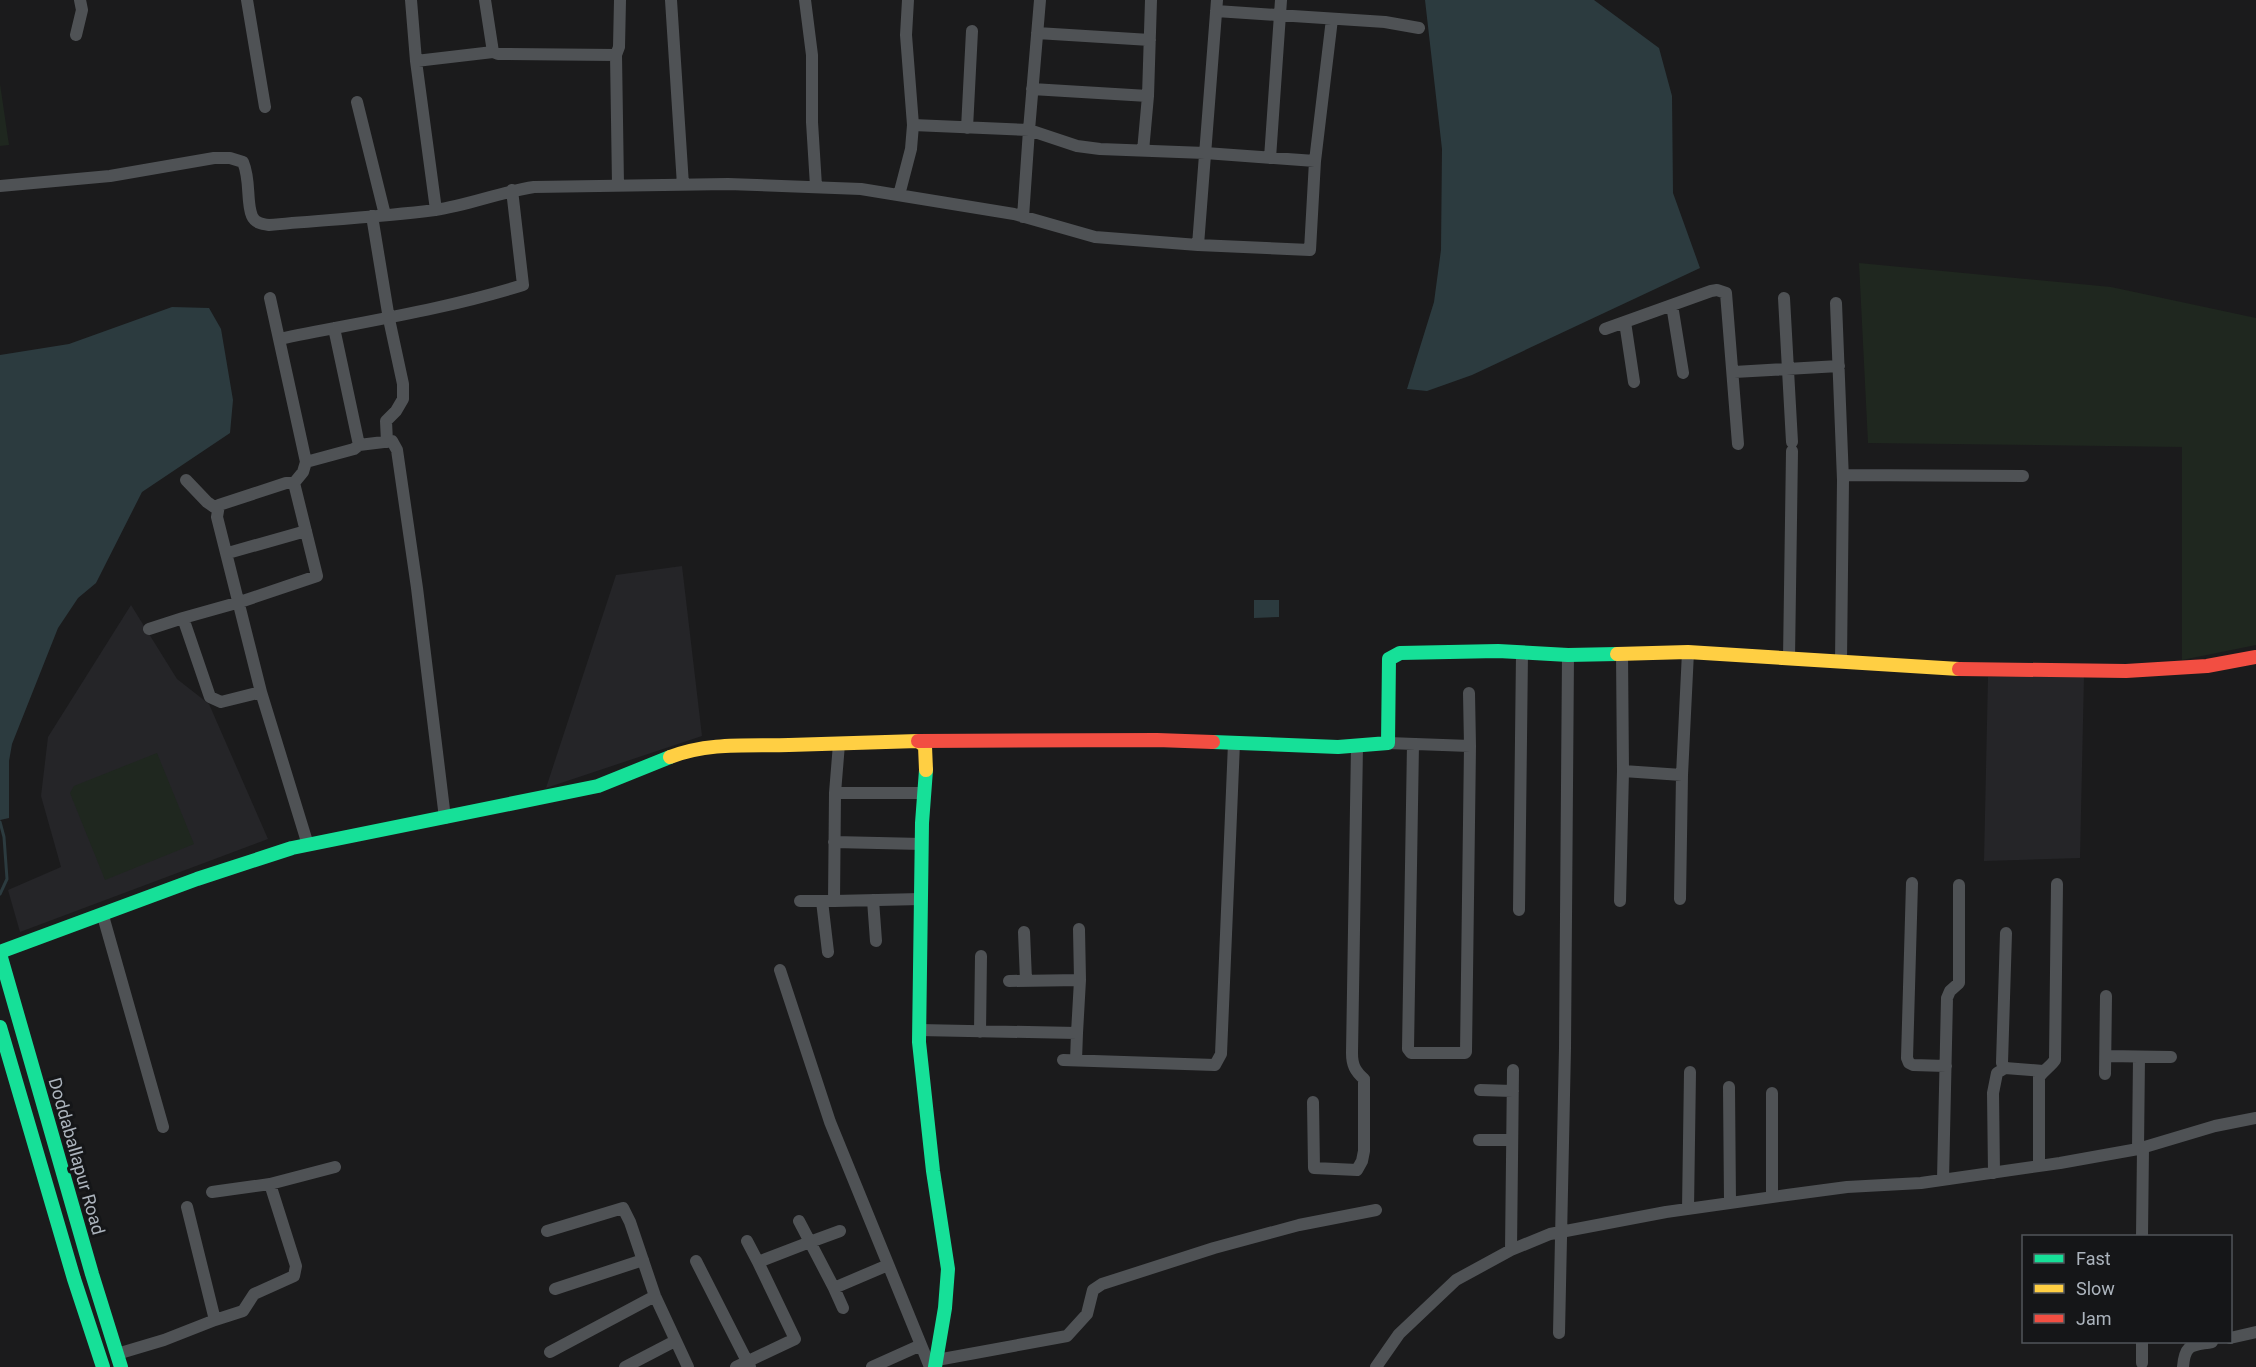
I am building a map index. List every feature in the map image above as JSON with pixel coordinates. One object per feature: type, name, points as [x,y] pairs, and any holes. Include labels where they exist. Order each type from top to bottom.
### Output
[{"type":"street","points":[[76,35],[82,10],[80,0]]},
{"type":"street","points":[[247,0],[265,107]]},
{"type":"street","points":[[411,0],[416,61],[436,210]]},
{"type":"street","points":[[485,0],[493,52]]},
{"type":"street","points":[[618,185],[616,55],[619,47],[620,0]]},
{"type":"street","points":[[671,0],[683,184]]},
{"type":"street","points":[[805,0],[812,55],[812,122],[816,186]]},
{"type":"street","points":[[898,195],[911,149],[913,125],[906,35],[908,0]]},
{"type":"street","points":[[1023,217],[1040,0]]},
{"type":"street","points":[[1143,151],[1148,96],[1151,0]]},
{"type":"street","points":[[1270,158],[1281,0]]},
{"type":"street","points":[[1198,245],[1217,6],[1279,16],[1385,22],[1419,28]]},
{"type":"street","points":[[0,186],[110,176],[214,158],[230,158],[243,162],[248,175],[252,215],[258,223],[269,225],[436,210],[485,200],[512,190],[534,187],[683,184],[816,186],[861,189],[1023,217],[1095,237],[1310,250],[1315,161],[1332,19]]},
{"type":"street","points":[[967,128],[972,31]]},
{"type":"street","points":[[1037,33],[1150,40]]},
{"type":"street","points":[[416,61],[493,52],[498,54],[616,55]]},
{"type":"street","points":[[1032,89],[1148,96]]},
{"type":"street","points":[[357,102],[379,215],[389,319],[403,384],[404,399],[386,421],[387,442]]},
{"type":"street","points":[[913,125],[1029,130],[1077,146],[1315,161]]},
{"type":"street","points":[[279,339],[389,319],[523,285],[512,190]]},
{"type":"street","points":[[1605,329],[1711,291],[1726,293],[1738,444]]},
{"type":"street","points":[[270,298],[306,462],[303,472],[294,483]]},
{"type":"street","points":[[1784,298],[1792,447],[1789,659]]},
{"type":"street","points":[[1836,303],[1843,475],[1841,662]]},
{"type":"street","points":[[1672,304],[1683,373]]},
{"type":"street","points":[[1625,322],[1634,382]]},
{"type":"street","points":[[334,328],[359,445]]},
{"type":"street","points":[[1734,372],[1839,366]]},
{"type":"street","points":[[306,462],[354,449],[359,445],[392,441],[397,450],[417,588],[445,818]]},
{"type":"street","points":[[1843,475],[2023,476]]},
{"type":"street","points":[[186,480],[217,509],[261,692],[308,845]]},
{"type":"street","points":[[217,509],[219,505],[235,499],[286,483],[294,483]]},
{"type":"street","points":[[149,629],[317,576],[294,483]]},
{"type":"street","points":[[228,553],[306,531]]},
{"type":"street","points":[[183,618],[210,697],[221,702],[261,692]]},
{"type":"street","points":[[1388,743],[1389,659],[1400,653],[1522,652],[1568,655],[1688,652],[1969,670],[2126,671],[2207,666],[2256,657]]},
{"type":"street","points":[[1520,910],[1522,652]]},
{"type":"street","points":[[1680,899],[1682,775],[1688,652]]},
{"type":"street","points":[[1620,901],[1623,771],[1622,653]]},
{"type":"street","points":[[1559,1333],[1568,655]]},
{"type":"street","points":[[1413,744],[1408,1049],[1411,1053],[1466,1052],[1469,693]]},
{"type":"street","points":[[0,953],[245,863],[308,845],[598,786],[676,755],[704,747],[732,744],[918,741],[1157,740],[1338,747],[1388,743],[1470,746]]},
{"type":"street","points":[[918,741],[925,746],[927,758],[922,844],[919,1030],[933,1171],[948,1269],[945,1308],[934,1365]]},
{"type":"street","points":[[1063,1060],[1215,1065],[1221,1054],[1234,743]]},
{"type":"street","points":[[828,952],[828,901],[834,842],[839,744]]},
{"type":"street","points":[[1313,1102],[1314,1168],[1357,1170],[1364,1151],[1364,1079],[1356,1072],[1352,1064],[1357,746]]},
{"type":"street","points":[[1623,771],[1682,775]]},
{"type":"street","points":[[835,793],[924,793]]},
{"type":"street","points":[[834,842],[922,844]]},
{"type":"street","points":[[1912,883],[1907,1058],[1913,1065],[1946,1066]]},
{"type":"street","points":[[2040,1166],[2039,1077],[2055,1060],[2057,884]]},
{"type":"street","points":[[1943,1180],[1947,998],[1950,991],[1959,983],[1959,885]]},
{"type":"street","points":[[800,901],[921,899]]},
{"type":"street","points":[[873,900],[876,941]]},
{"type":"street","points":[[103,916],[163,1127]]},
{"type":"street","points":[[1076,1060],[1080,980],[1079,929]]},
{"type":"street","points":[[1024,932],[1026,980]]},
{"type":"street","points":[[2005,1068],[2002,1063],[2006,933]]},
{"type":"street","name":"Doddaballapur Road","points":[[0,953],[119,1360]]},
{"type":"street","points":[[980,1032],[981,956]]},
{"type":"street","points":[[780,970],[830,1122],[921,1345],[934,1365]]},
{"type":"street","points":[[1009,981],[1080,980]]},
{"type":"street","points":[[2105,1074],[2106,996]]},
{"type":"street","name":"Doddaballapur Road","points":[[0,1027],[74,1279],[103,1367]]},
{"type":"street","points":[[919,1030],[1077,1033]]},
{"type":"street","points":[[2106,1056],[2171,1058]]},
{"type":"street","points":[[2139,1057],[2142,1235]]},
{"type":"street","points":[[1994,1173],[1994,1093],[1997,1073],[2005,1068],[2043,1071]]},
{"type":"street","points":[[1511,1250],[1514,1070]]},
{"type":"street","points":[[1688,1209],[1690,1072]]},
{"type":"street","points":[[1729,1087],[1730,1203]]},
{"type":"street","points":[[1480,1090],[1513,1091]]},
{"type":"street","points":[[1772,1093],[1772,1197]]},
{"type":"street","points":[[1376,1367],[1399,1334],[1456,1280],[1511,1250],[1561,1232],[1688,1209],[1772,1197],[1847,1187],[1943,1180],[2040,1166],[2140,1148],[2216,1126],[2256,1118]]},
{"type":"street","points":[[1479,1140],[1512,1140]]},
{"type":"street","points":[[212,1192],[270,1184],[335,1167]]},
{"type":"street","points":[[119,1360],[164,1340],[243,1311],[254,1294],[294,1276],[296,1266],[270,1184]]},
{"type":"street","points":[[186,1207],[215,1320]]},
{"type":"street","points":[[547,1231],[622,1208],[630,1222],[655,1296],[688,1367]]},
{"type":"street","points":[[934,1365],[1067,1336],[1087,1314],[1093,1290],[1102,1284],[1224,1245],[1299,1225],[1376,1210]]},
{"type":"street","points":[[799,1221],[843,1308]]},
{"type":"street","points":[[758,1262],[840,1231]]},
{"type":"street","points":[[696,1261],[744,1365],[795,1339],[747,1241]]},
{"type":"street","points":[[555,1289],[643,1260]]},
{"type":"street","points":[[834,1288],[888,1265]]},
{"type":"street","points":[[74,1279],[92,1274]]},
{"type":"street","points":[[550,1352],[655,1296]]},
{"type":"street","points":[[2232,1338],[2256,1332]]},
{"type":"street","points":[[625,1367],[675,1341]]},
{"type":"street","points":[[2142,1343],[2142,1363]]},
{"type":"street","points":[[2183,1367],[2186,1350],[2190,1346],[2203,1343]]},
{"type":"street","points":[[872,1367],[921,1345]]},
{"type":"shaded area","points":[[1425,0],[1594,0],[1659,48],[1672,96],[1673,193],[1700,268],[1472,375],[1427,391],[1407,389],[1434,302],[1441,250],[1442,149]]},
{"type":"shaded area","points":[[0,84],[9,145],[0,146]]},
{"type":"shaded area","points":[[1859,263],[2111,287],[2256,318],[2256,645],[2182,660],[2182,447],[1868,443]]},
{"type":"shaded area","points":[[172,307],[209,308],[221,329],[233,400],[230,433],[142,492],[96,583],[78,598],[58,628],[12,744],[9,761],[9,818],[0,820],[0,355],[69,344]]},
{"type":"shaded area","points":[[682,566],[702,736],[546,788],[616,575]]},
{"type":"shaded area","points":[[1254,600],[1279,600],[1279,617],[1254,618]]},
{"type":"shaded area","points":[[131,605],[177,679],[209,704],[268,839],[20,932],[8,890],[61,867],[41,796],[48,737]]},
{"type":"shaded area","points":[[2084,676],[2080,858],[1984,861],[1988,677]]},
{"type":"shaded area","points":[[157,753],[194,844],[105,880],[70,793],[74,786]]},
{"type":"waterway","points":[[0,822],[4,837],[7,879],[0,894]]},
{"type":"traffic: fast","points":[[1213,742],[1338,747],[1388,743],[1389,659],[1400,653],[1498,651],[1568,655],[1617,654]]},
{"type":"traffic: fast","points":[[0,952],[197,879],[292,848],[598,786],[670,757]]},
{"type":"traffic: fast","points":[[926,770],[922,823],[919,1042],[933,1171],[948,1269],[945,1308],[935,1367]]},
{"type":"traffic: fast","points":[[0,954],[121,1367]]},
{"type":"traffic: fast","points":[[0,1027],[74,1279],[103,1367]]},
{"type":"traffic: slow","points":[[1617,654],[1688,652],[1959,669]]},
{"type":"traffic: slow","points":[[670,757],[699,749],[729,746],[918,741],[925,746],[926,770]]},
{"type":"traffic: jam","points":[[1959,669],[2126,671],[2207,666],[2256,657]]},
{"type":"traffic: jam","points":[[918,741],[1157,740],[1213,742]]}]
